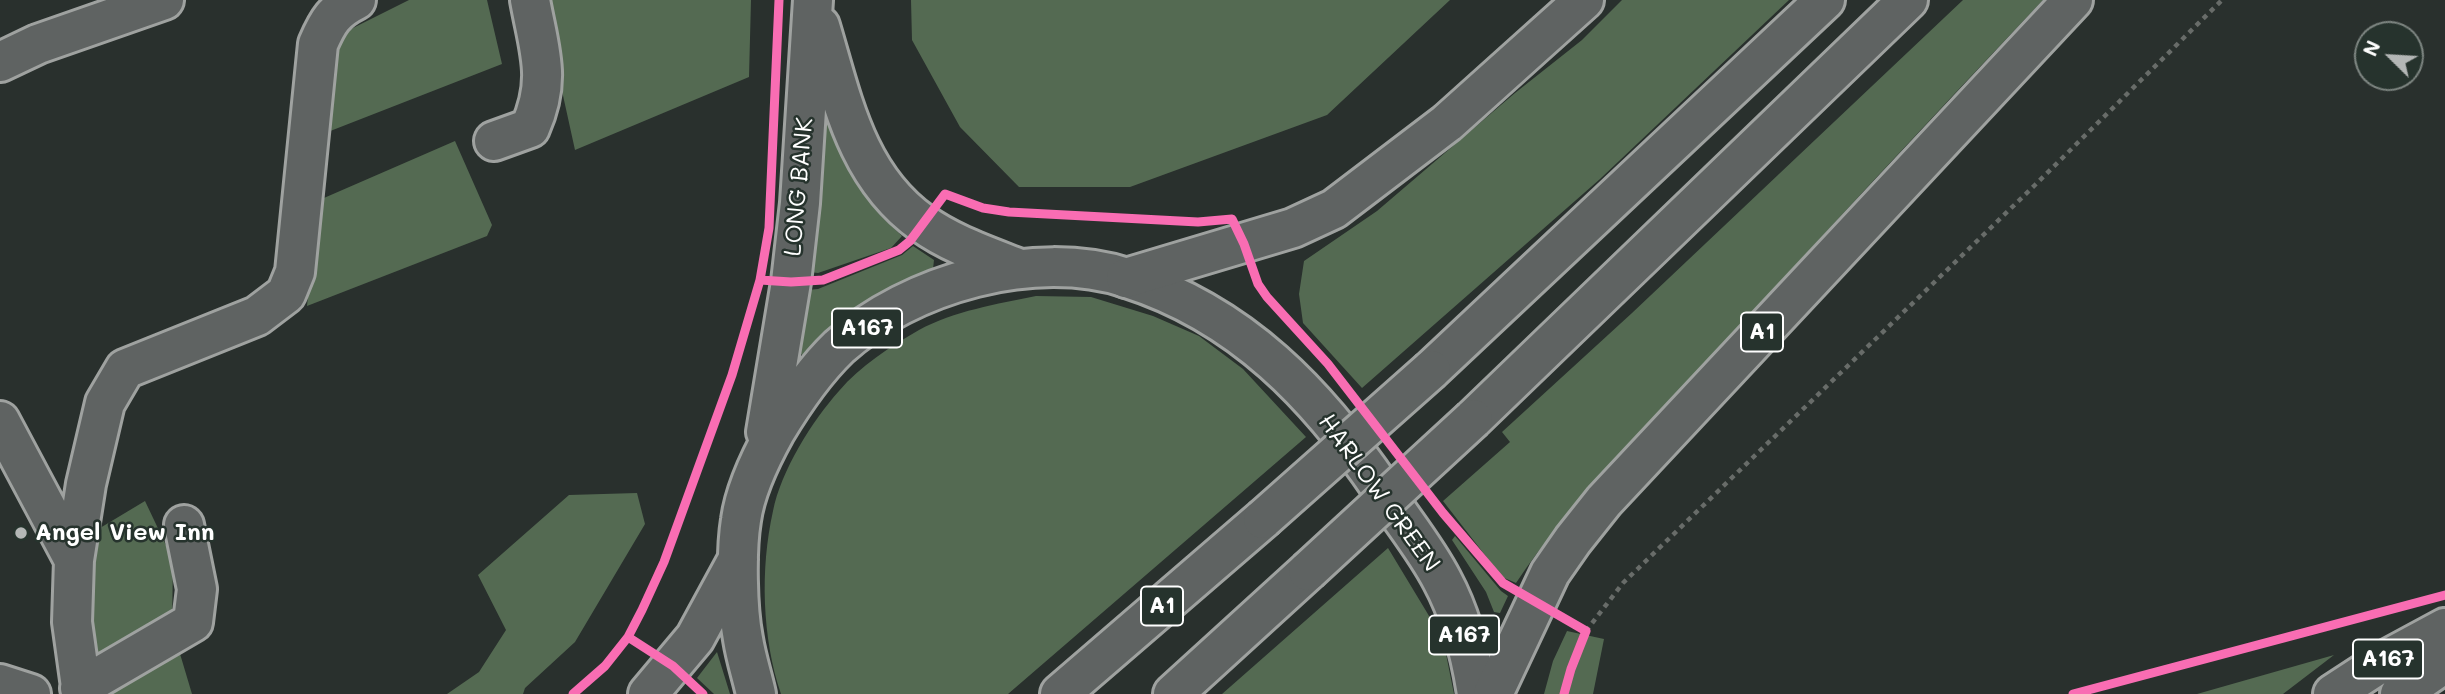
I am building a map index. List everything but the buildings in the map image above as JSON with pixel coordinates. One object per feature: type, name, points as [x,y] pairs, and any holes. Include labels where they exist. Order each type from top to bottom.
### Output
[{"type":"main road","points":[[0,62],[38,44],[164,0]]},
{"type":"main road","points":[[494,141],[530,128],[540,106],[544,75],[530,0]]},
{"type":"main road","name":"LONG BANK","points":[[813,0],[850,128],[869,167],[893,199],[923,224],[968,249],[1020,269]]},
{"type":"main road","name":"LONG BANK","points":[[763,455],[791,282],[800,203],[813,0]]},
{"type":"main road","points":[[1126,278],[1293,228],[1334,209],[1447,123],[1584,0]]},
{"type":"main road","name":"A1","points":[[1060,694],[1431,370],[1825,0]]},
{"type":"main road","points":[[1172,694],[1473,419],[1908,0]]},
{"type":"main road","name":"A1","points":[[1493,694],[1550,573],[1604,501],[2073,0]]},
{"type":"main road","points":[[184,525],[197,589],[193,622],[81,691],[72,622],[74,560],[86,484],[105,403],[125,369],[257,316],[286,293],[296,272],[318,44],[328,20],[347,2]]},
{"type":"main road","name":"HARLOW GREEN","points":[[757,694],[742,638],[738,559],[741,518],[763,455],[795,397],[839,347],[894,308],[955,282],[1020,269],[1063,267],[1126,278],[1177,298],[1214,317],[1259,348],[1309,396],[1366,467],[1442,580],[1462,625],[1477,694]]},
{"type":"main road","points":[[0,421],[74,560]]},
{"type":"main road","name":"A167","points":[[648,694],[695,638],[738,559]]},
{"type":"main road","name":"A167","points":[[2333,694],[2382,662],[2445,628]]},
{"type":"main road","name":"A167","points":[[2400,694],[2445,663]]},
{"type":"main road","points":[[0,684],[31,694]]},
{"type":"path","points":[[1581,644],[1586,631],[1623,583],[2035,185],[2222,0]]},
{"type":"path","points":[[1535,603],[1586,631]]},
{"type":"green space","points":[[409,0],[487,0],[502,64],[320,135],[330,57],[341,34]]},
{"type":"green space","points":[[542,0],[751,0],[749,77],[575,150]]},
{"type":"green space","points":[[911,0],[1450,0],[1327,115],[1130,187],[1019,187],[960,127],[912,40]]},
{"type":"green space","points":[[1622,0],[1789,0],[1600,179],[1362,388],[1303,323],[1299,294],[1304,261],[1377,211],[1515,93],[1582,40]]},
{"type":"green space","points":[[1963,0],[2043,0],[1605,471],[1516,583],[1502,577],[1443,501],[1510,442],[1502,432]]},
{"type":"green space","points":[[822,83],[861,190],[880,215],[902,236],[891,248],[818,273],[810,272]]},
{"type":"green space","points":[[455,141],[492,225],[487,236],[307,306],[317,201]]},
{"type":"green space","points":[[913,246],[934,260],[933,269],[880,295],[842,319],[803,355],[797,353],[807,290],[818,289],[902,255]]},
{"type":"green space","points":[[1036,296],[1091,297],[1153,316],[1199,336],[1243,369],[1306,437],[1008,694],[781,694],[767,627],[766,556],[777,496],[790,463],[808,432],[856,373],[908,336],[932,323],[961,313]]},
{"type":"green space","points":[[637,493],[645,524],[575,642],[525,688],[523,694],[447,694],[479,672],[506,630],[478,575],[569,495]]},
{"type":"green space","points":[[145,501],[173,560],[172,627],[192,694],[104,694],[87,603],[95,531]]},
{"type":"green space","points":[[1455,536],[1508,596],[1500,613],[1494,612],[1486,592],[1452,540]]},
{"type":"green space","points":[[1388,548],[1443,639],[1454,694],[1222,694]]},
{"type":"green space","points":[[1567,631],[1604,639],[1593,694],[1544,694],[1553,661]]},
{"type":"green space","points":[[717,652],[730,694],[714,694],[697,678]]},
{"type":"green space","points":[[2334,655],[2283,694],[2197,694]]},
{"type":"cycle path","points":[[573,694],[605,666],[628,637],[642,610],[664,562],[732,375],[760,280],[769,228],[779,0]]},
{"type":"cycle path","points":[[760,280],[823,280],[899,250],[910,241],[945,194],[983,208],[1009,212],[1198,222],[1232,219],[1258,284],[1267,297],[1328,364],[1443,513],[1503,583],[1586,631],[1564,694]]},
{"type":"cycle path","points":[[2073,694],[2445,595]]},
{"type":"cycle path","points":[[628,637],[673,666],[703,694]]},
{"type":"place","name":"Angel View Inn","points":[[21,533]]}]
